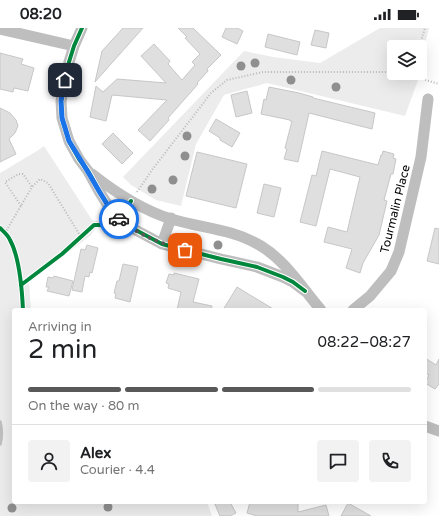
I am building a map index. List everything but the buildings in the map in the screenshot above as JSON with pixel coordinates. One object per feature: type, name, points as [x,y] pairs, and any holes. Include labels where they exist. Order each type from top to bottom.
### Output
[{"type":"street","points":[[82,28],[69,62],[61,101],[62,118],[69,141],[107,204],[130,228],[162,244],[257,267],[283,277],[305,291]]},
{"type":"street","points":[[0,29],[74,46]]},
{"type":"street","name":"Tourmalin Place","points":[[356,308],[370,296],[390,271],[399,252],[421,156],[428,99]]},
{"type":"street","points":[[88,172],[109,188],[131,201],[153,211],[171,218],[224,230],[261,246],[273,254],[284,265],[319,308]]},
{"type":"street","points":[[162,244],[171,218]]},
{"type":"street","points":[[427,427],[439,431]]},
{"type":"path","points":[[421,40],[425,28]]},
{"type":"path","points":[[131,201],[152,170],[206,99],[227,80],[262,72],[387,72]]},
{"type":"path","points":[[426,80],[439,84]]},
{"type":"path","points":[[20,206],[5,182],[19,174],[23,174],[32,187]]},
{"type":"path","points":[[0,228],[6,234],[20,206],[32,187],[40,179],[48,183],[81,237]]},
{"type":"path","points":[[76,241],[85,233]]},
{"type":"shaded area","points":[[380,28],[429,28],[426,40],[387,40],[387,80],[418,80],[405,116],[267,83],[224,95],[196,144],[181,206],[156,200],[131,185],[123,177],[244,51],[273,57],[320,63]]},
{"type":"shaded area","points":[[44,146],[92,220],[101,222],[90,236],[29,282],[31,308],[12,308],[12,504],[208,504],[212,516],[0,516],[0,173]]},
{"type":"waterway","points":[[0,422],[2,433],[0,444]]},
{"type":"cycle path","points":[[82,28],[69,62],[61,101],[62,118],[69,141],[79,159],[88,171],[107,204],[117,216],[130,227],[162,244],[257,267],[283,277],[305,291]]},
{"type":"cycle path","points":[[21,285],[62,254],[94,225],[114,225],[131,201]]},
{"type":"cycle path","points":[[0,228],[9,238],[16,256],[21,283],[23,308]]},
{"type":"way so far","points":[[119,219],[130,228],[162,244],[185,250]]},
{"type":"route","points":[[65,80],[61,101],[62,118],[69,141],[107,204],[119,219]]}]
